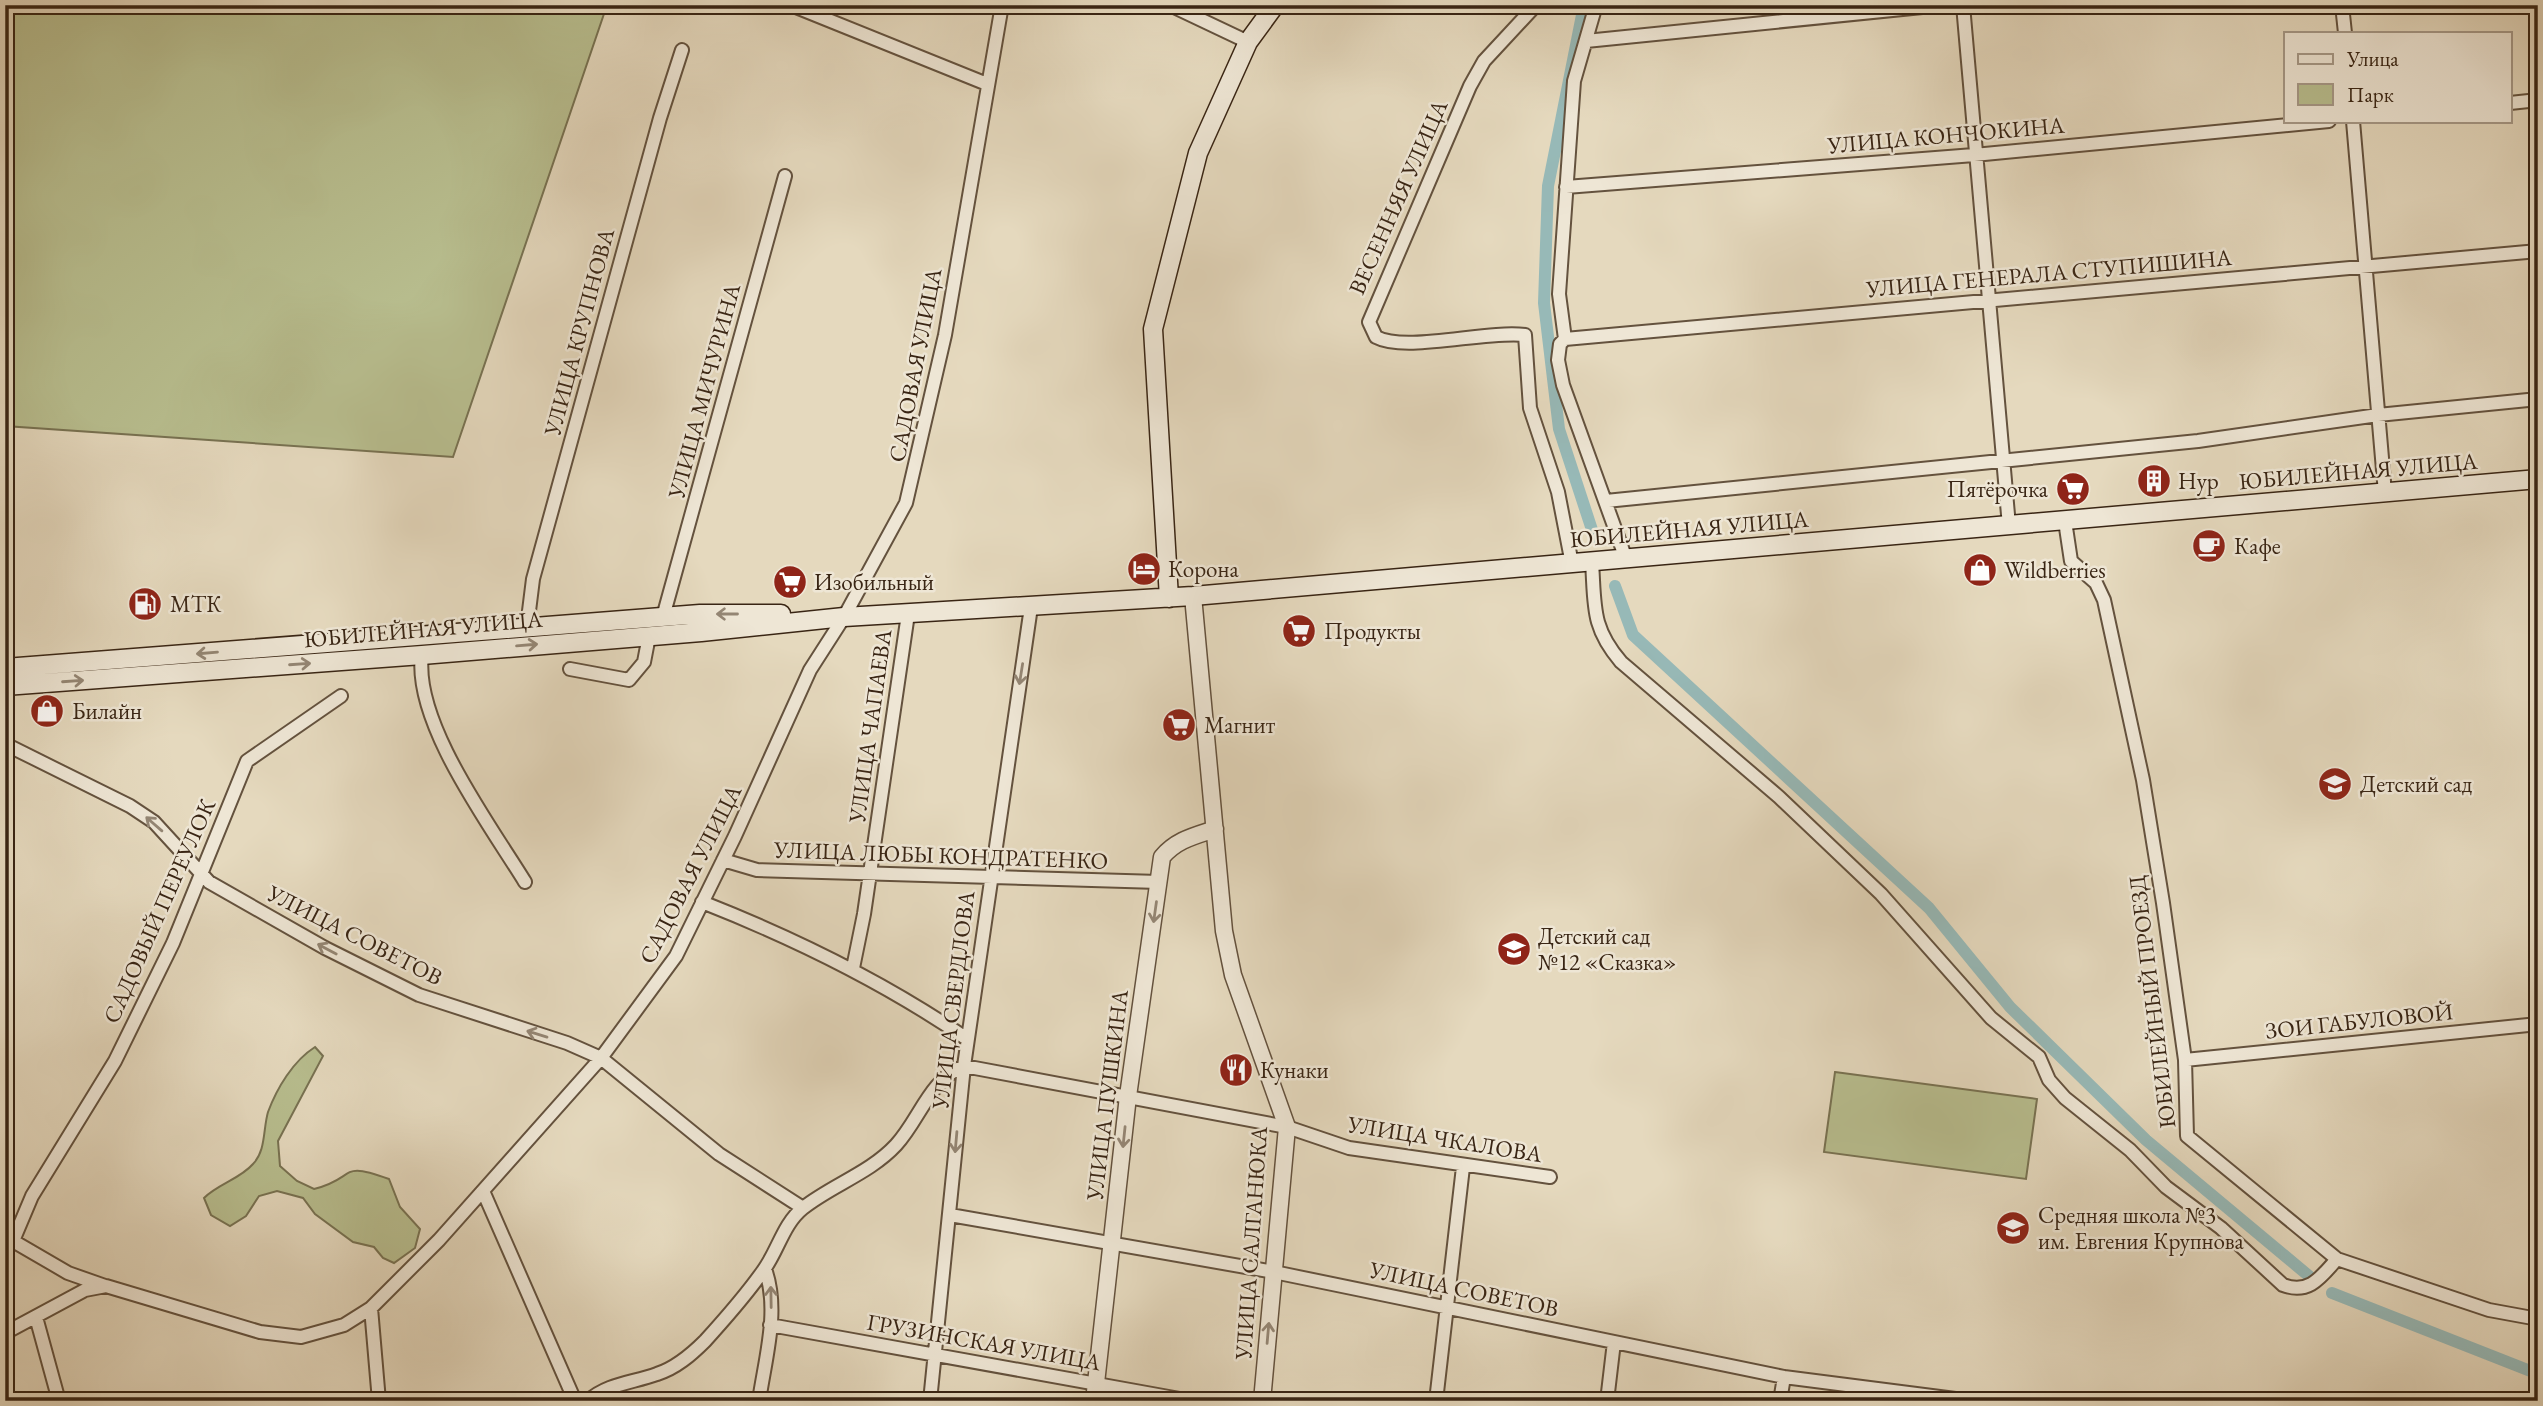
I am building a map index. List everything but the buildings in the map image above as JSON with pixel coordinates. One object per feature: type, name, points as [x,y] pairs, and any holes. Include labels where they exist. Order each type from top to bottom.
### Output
[{"type":"main road","points":[[1169,598],[1153,329],[1198,153],[1248,42],[1275,5]]},
{"type":"main road","name":"ЮБИЛЕЙНАЯ УЛИЦА","points":[[5,668],[271,657],[422,656],[844,617],[1193,596],[2538,479]]},
{"type":"main road","name":"ЮБИЛЕЙНАЯ УЛИЦА","points":[[5,685],[527,627],[700,614],[844,617]]},
{"type":"street","points":[[791,5],[987,84]]},
{"type":"street","name":"САДОВАЯ УЛИЦА","points":[[9,1241],[68,1273],[260,1332],[301,1337],[344,1325],[371,1308],[483,1191],[601,1058],[676,956],[810,670],[844,617],[906,503],[916,471],[945,335],[1002,5]]},
{"type":"street","points":[[1170,5],[1248,42]]},
{"type":"street","name":"ВЕСЕННЯЯ УЛИЦА","points":[[1536,5],[1484,61],[1470,86],[1369,322],[1376,337],[1395,343],[1505,332],[1525,335],[1530,408],[1558,492],[1572,564]]},
{"type":"street","points":[[1596,5],[1574,81],[1559,294],[1565,339],[1560,344],[1559,360],[1563,385],[1626,559]]},
{"type":"street","points":[[1586,41],[1942,5]]},
{"type":"street","points":[[1963,5],[1974,155],[2009,526]]},
{"type":"street","points":[[2342,5],[2345,32]]},
{"type":"street","name":"УЛИЦА КРУПНОВА","points":[[527,627],[533,579],[660,118],[682,50]]},
{"type":"street","points":[[2512,103],[2538,100]]},
{"type":"street","name":"УЛИЦА КОНЧОКИНА","points":[[1566,187],[1974,155],[2319,122]]},
{"type":"street","points":[[2353,122],[2385,493]]},
{"type":"street","name":"УЛИЦА МИЧУРИНА","points":[[663,617],[785,176]]},
{"type":"street","name":"УЛИЦА ГЕНЕРАЛА СТУПИШИНА","points":[[1565,339],[2538,251]]},
{"type":"street","points":[[1606,501],[2198,441],[2378,415],[2538,399]]},
{"type":"street","name":"ЮБИЛЕЙНЫЙ ПРОЕЗД","points":[[2065,521],[2071,561],[2096,583],[2104,600],[2143,780],[2185,1060],[2187,1136],[2337,1259],[2489,1310],[2538,1319]]},
{"type":"street","points":[[1592,562],[1597,624],[1603,642],[1621,663],[1779,797],[1881,894],[1992,1018],[2039,1057],[2049,1080],[2065,1098],[2130,1150],[2166,1187],[2221,1228],[2283,1285],[2301,1289],[2309,1287],[2337,1259]]},
{"type":"street","name":"УЛИЦА САЛГАНЮКА","points":[[1193,596],[1224,931],[1233,975],[1287,1127],[1262,1401]]},
{"type":"street","name":"УЛИЦА СВЕРДЛОВА","points":[[930,1401],[967,1039],[1031,607]]},
{"type":"street","name":"УЛИЦА ЧАПАЕВА","points":[[853,968],[870,875],[908,614]]},
{"type":"street","points":[[570,669],[629,680],[644,662],[649,636]]},
{"type":"street","points":[[422,656],[419,674],[429,715],[477,803],[525,882]]},
{"type":"street","name":"САДОВЫЙ ПЕРЕУЛОК","points":[[9,1241],[32,1196],[115,1061],[173,943],[247,761],[341,696]]},
{"type":"street","name":"УЛИЦА СОВЕТОВ","points":[[5,744],[118,799],[155,822],[209,882],[325,948],[419,995],[567,1043],[601,1058],[719,1154],[803,1208]]},
{"type":"street","name":"УЛИЦА ПУШКИНА","points":[[1094,1401],[1128,1096],[1162,857],[1170,846],[1215,829]]},
{"type":"street","name":"УЛИЦА ЛЮБЫ КОНДРАТЕНКО","points":[[723,860],[757,870],[1158,882]]},
{"type":"street","points":[[702,902],[776,930],[853,968],[922,1008],[967,1039]]},
{"type":"street","name":"ЗОИ ГАБУЛОВОЙ","points":[[2185,1060],[2538,1024]]},
{"type":"street","points":[[588,1401],[612,1385],[658,1374],[678,1365],[705,1341],[765,1269],[790,1221],[803,1208],[875,1164],[893,1149],[908,1132],[939,1080],[964,1066]]},
{"type":"street","name":"УЛИЦА ЧКАЛОВА","points":[[964,1066],[1287,1127],[1349,1149],[1550,1177]]},
{"type":"street","points":[[1436,1401],[1463,1167]]},
{"type":"street","points":[[483,1191],[575,1401]]},
{"type":"street","name":"УЛИЦА СОВЕТОВ","points":[[950,1215],[1274,1272],[1784,1377],[1971,1401]]},
{"type":"street","points":[[759,1401],[770,1325],[772,1289],[765,1269]]},
{"type":"street","points":[[5,1333],[85,1290],[106,1286]]},
{"type":"street","points":[[371,1308],[379,1401]]},
{"type":"street","points":[[36,1317],[59,1401]]},
{"type":"street","name":"ГРУЗИНСКАЯ УЛИЦА","points":[[770,1325],[1191,1401]]},
{"type":"street","points":[[1607,1401],[1614,1342]]},
{"type":"street","points":[[1780,1401],[1784,1377]]},
{"type":"green space","points":[[5,5],[607,5],[453,457],[5,426]]},
{"type":"green space","points":[[315,1047],[323,1056],[278,1141],[280,1166],[297,1181],[314,1189],[354,1171],[389,1179],[400,1207],[420,1229],[415,1248],[394,1263],[383,1258],[374,1247],[353,1242],[315,1214],[303,1198],[277,1191],[259,1196],[246,1216],[230,1226],[211,1215],[204,1198],[242,1174],[257,1159],[268,1112],[276,1094],[293,1067]]},
{"type":"green space","points":[[1835,1072],[2037,1099],[2026,1179],[1824,1152]]},
{"type":"waterway","points":[[1584,5],[1548,186],[1544,303],[1559,429],[1595,539]]},
{"type":"waterway","points":[[1615,586],[1633,635],[1929,908],[2010,1007],[2146,1140],[2309,1276]]},
{"type":"waterway","points":[[2332,1293],[2538,1374]]},
{"type":"place","name":"Нур","points":[[2154,481]]},
{"type":"place","name":"Пятёрочка","points":[[2073,489]]},
{"type":"place","name":"Кафе","points":[[2209,546]]},
{"type":"place","name":"Корона","points":[[1144,569]]},
{"type":"place","name":"Wildberries","points":[[1980,570]]},
{"type":"place","name":"Изобильный","points":[[790,582]]},
{"type":"place","name":"МТК","points":[[145,604]]},
{"type":"place","name":"Продукты","points":[[1299,631]]},
{"type":"place","name":"Билайн","points":[[47,711]]},
{"type":"place","name":"Магнит","points":[[1179,725]]},
{"type":"place","name":"Детский сад","points":[[2335,784]]},
{"type":"place","name":"Детский сад №12 «Сказка»","points":[[1514,949]]},
{"type":"place","name":"Кунаки","points":[[1236,1070]]},
{"type":"place","name":"Средняя школа №3 им. Евгения Крупнова","points":[[2013,1228]]}]
